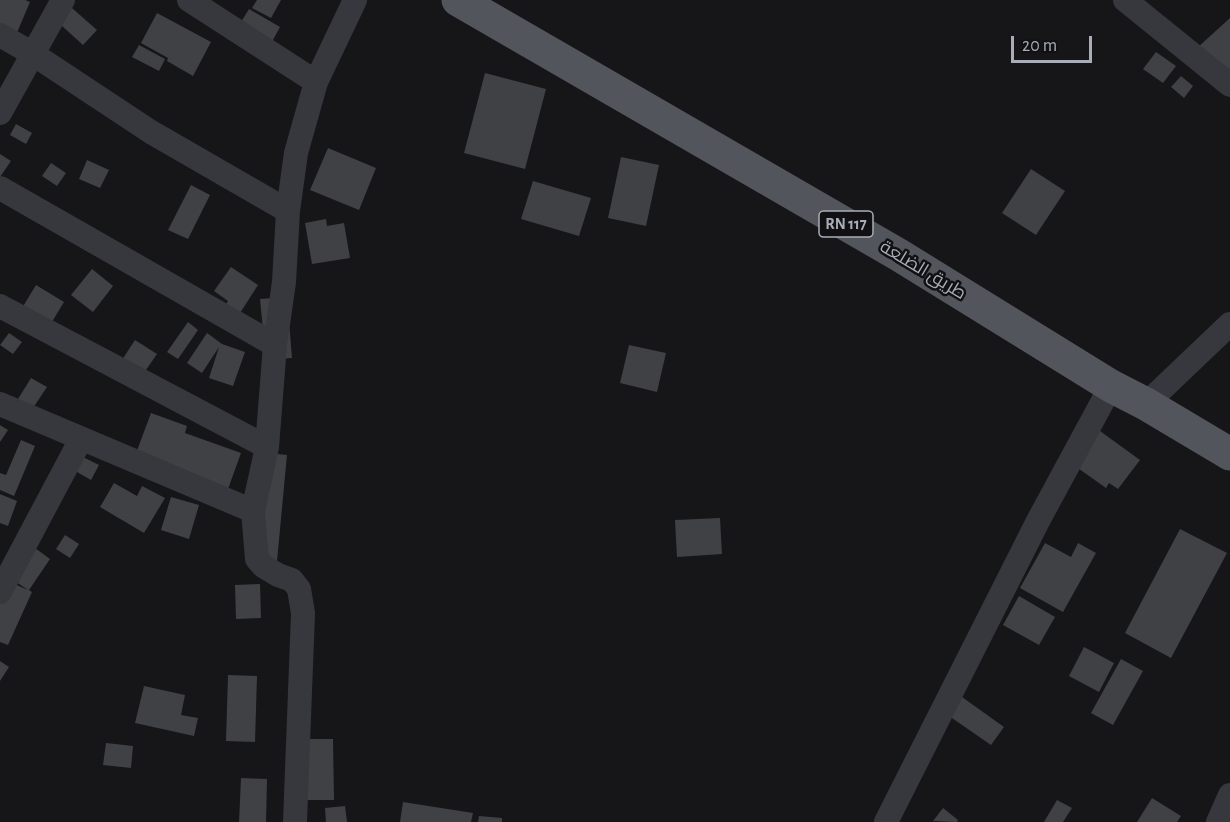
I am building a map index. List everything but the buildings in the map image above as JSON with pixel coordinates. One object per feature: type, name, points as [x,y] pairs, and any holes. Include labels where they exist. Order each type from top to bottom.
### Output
[{"type":"main road","name":"طريق الضلعة","points":[[458,0],[899,255],[1111,386],[1230,454]]},
{"type":"street","points":[[0,113],[63,0]]},
{"type":"street","points":[[189,0],[316,82]]},
{"type":"street","points":[[295,822],[303,613],[299,589],[292,580],[263,566],[257,559],[254,511],[267,447],[275,345],[284,282],[288,211],[296,153],[316,82],[355,0]]},
{"type":"street","points":[[1125,0],[1230,85]]},
{"type":"street","points":[[0,35],[33,54],[151,132],[288,211]]},
{"type":"street","points":[[0,188],[275,345]]},
{"type":"street","points":[[0,306],[267,447]]},
{"type":"street","points":[[1146,404],[1230,324]]},
{"type":"street","points":[[886,822],[1038,521],[1111,386]]},
{"type":"street","points":[[0,404],[254,511]]},
{"type":"street","points":[[0,592],[81,439]]},
{"type":"street","points":[[1218,822],[1230,795]]}]
